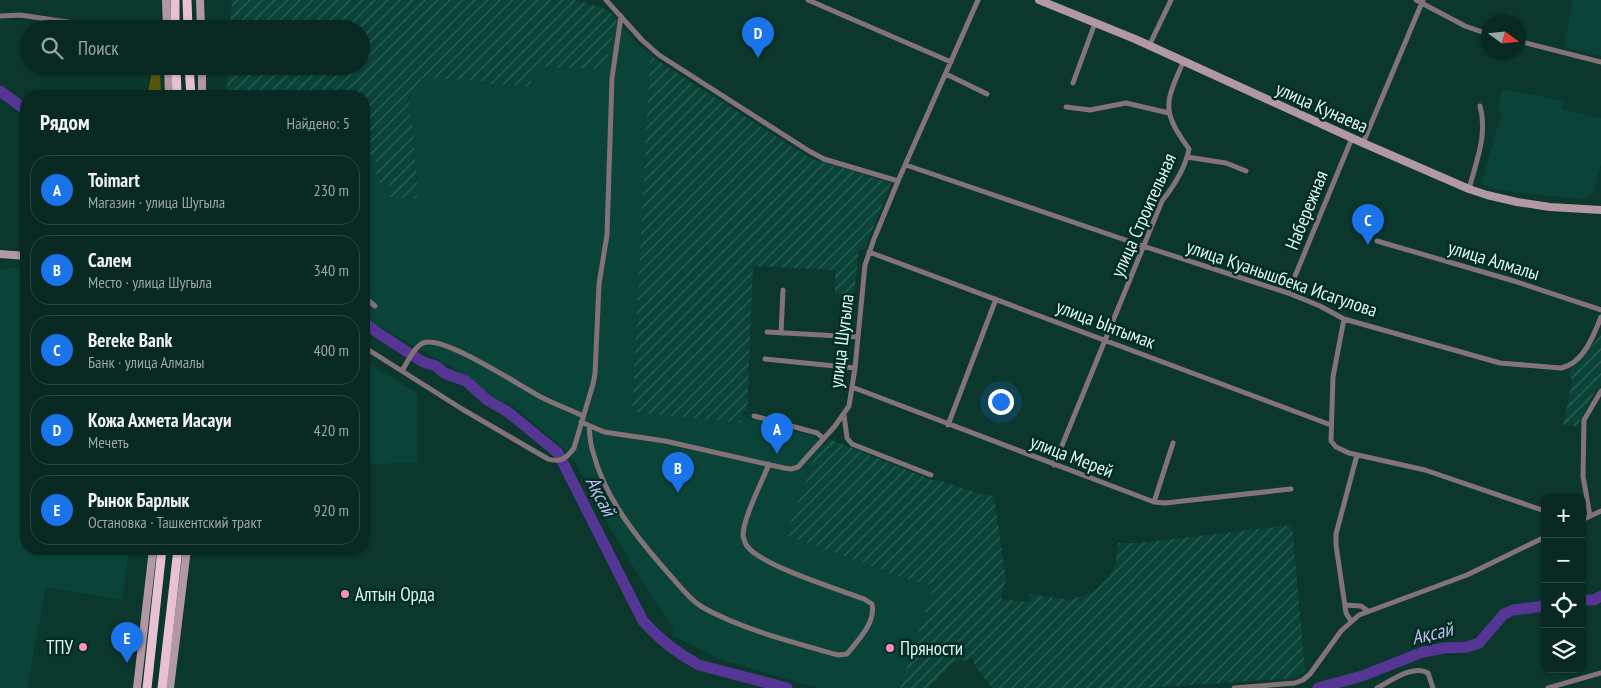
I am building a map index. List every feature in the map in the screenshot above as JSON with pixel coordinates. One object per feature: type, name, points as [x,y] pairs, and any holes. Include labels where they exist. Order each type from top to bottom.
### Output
[{"type":"highway","points":[[175,0],[175,20]]},
{"type":"highway","points":[[187,0],[188,20]]},
{"type":"highway","points":[[176,75],[177,90]]},
{"type":"highway","points":[[189,75],[190,90]]},
{"type":"highway","points":[[147,688],[161,555]]},
{"type":"highway","points":[[162,688],[177,555]]},
{"type":"main road","points":[[166,0],[167,20]]},
{"type":"main road","points":[[200,0],[201,20]]},
{"type":"main road","name":"улица Кунаева","points":[[1040,0],[1149,46],[1469,189],[1487,195],[1533,204],[1601,210]]},
{"type":"main road","points":[[168,75],[169,90]]},
{"type":"main road","points":[[202,75],[202,90]]},
{"type":"main road","points":[[0,254],[20,256]]},
{"type":"main road","points":[[137,688],[152,555]]},
{"type":"main road","points":[[170,688],[185,555]]},
{"type":"street","points":[[606,0],[642,40],[660,55],[809,151],[824,159],[898,181]]},
{"type":"street","points":[[614,8],[618,0]]},
{"type":"street","points":[[808,0],[951,62]]},
{"type":"street","name":"улица Шугыла","points":[[581,422],[604,432],[665,441],[791,469],[798,467],[844,415],[849,406],[855,368],[865,265],[869,252],[898,181],[978,0]]},
{"type":"street","points":[[1149,46],[1171,0]]},
{"type":"street","points":[[1416,0],[1466,26],[1481,31]]},
{"type":"street","points":[[1363,143],[1422,2]]},
{"type":"street","points":[[0,16],[20,15],[54,20]]},
{"type":"street","points":[[370,351],[470,414],[548,459],[555,462],[563,460],[570,454],[574,448],[595,374],[599,284],[607,235],[612,78],[621,16]]},
{"type":"street","points":[[1073,83],[1095,23]]},
{"type":"street","points":[[1526,43],[1601,62]]},
{"type":"street","points":[[1066,107],[1090,110],[1126,103],[1169,113],[1168,101],[1183,62]]},
{"type":"street","points":[[946,74],[987,94]]},
{"type":"street","points":[[1469,189],[1483,135],[1484,119],[1480,106]]},
{"type":"street","name":"улица Строительная","points":[[1054,466],[1162,201],[1176,183],[1187,157],[1188,149],[1176,130],[1169,113]]},
{"type":"street","name":"Набережная","points":[[1288,293],[1352,138]]},
{"type":"street","points":[[1187,157],[1226,163],[1246,171]]},
{"type":"street","name":"улица Куанышбека Исагулова","points":[[906,165],[1143,246],[1288,293],[1320,306],[1344,319],[1500,363],[1566,367],[1576,361],[1598,331],[1601,317]]},
{"type":"street","name":"улица Алмалы","points":[[1377,242],[1514,281],[1601,310]]},
{"type":"street","name":"улица Ынтымак","points":[[869,252],[1331,425]]},
{"type":"street","points":[[781,333],[783,290]]},
{"type":"street","points":[[948,425],[996,299]]},
{"type":"street","points":[[370,302],[375,306]]},
{"type":"street","points":[[1344,319],[1333,377],[1331,441],[1336,447],[1358,455],[1425,470],[1541,510]]},
{"type":"street","points":[[767,332],[858,337]]},
{"type":"street","points":[[402,371],[419,346],[424,342],[431,342],[451,347],[472,357],[541,397],[583,416]]},
{"type":"street","points":[[765,359],[855,368]]},
{"type":"street","name":"улица Мерей","points":[[852,387],[1054,466],[1154,502],[1165,503],[1290,489]]},
{"type":"street","points":[[1590,516],[1583,476],[1584,420],[1601,391]]},
{"type":"street","points":[[844,415],[847,438],[852,444],[931,475]]},
{"type":"street","points":[[754,416],[817,433],[823,438]]},
{"type":"street","points":[[589,426],[592,451],[599,472],[612,499],[656,559],[692,600],[716,614],[776,637],[838,656],[847,654],[872,621],[874,611],[872,604],[864,599],[784,569],[757,556],[746,546],[743,536],[745,523],[769,464]]},
{"type":"street","points":[[1154,502],[1173,443]]},
{"type":"street","points":[[1351,621],[1344,605],[1336,534],[1358,455]]},
{"type":"street","points":[[1586,518],[1601,511]]},
{"type":"street","points":[[1234,688],[1295,683],[1303,680],[1310,674],[1351,621],[1368,611],[1450,582],[1543,538]]},
{"type":"street","points":[[1344,605],[1361,606],[1368,611]]},
{"type":"street","points":[[1377,688],[1412,671],[1422,669],[1428,673],[1434,688]]},
{"type":"street","points":[[1548,688],[1601,673]]},
{"type":"shaded area","points":[[232,0],[575,0],[606,9],[617,19],[605,69],[532,67],[531,86],[484,84],[484,81],[421,78],[419,92],[408,93],[414,139],[418,198],[389,197],[390,185],[377,182],[375,157],[370,157],[370,90],[227,90],[228,75],[370,75],[370,20],[231,20]]},
{"type":"shaded area","points":[[1573,0],[1601,0],[1601,56],[1564,47]]},
{"type":"shaded area","points":[[617,19],[635,42],[650,55],[632,411],[741,423],[742,416],[815,437],[823,446],[815,455],[786,535],[904,578],[934,586],[900,688],[818,688],[722,660],[673,636],[673,627],[649,593],[603,516],[576,463],[562,447],[512,405],[486,393],[469,377],[370,320],[370,156],[375,156],[377,182],[390,185],[418,198],[414,139],[408,93],[421,78],[485,81],[485,84],[530,86],[532,67],[605,69]]},
{"type":"shaded area","points":[[650,55],[810,158],[891,183],[865,248],[859,250],[854,294],[835,294],[835,270],[753,266],[747,411],[743,411],[741,423],[632,412]]},
{"type":"shaded area","points":[[1502,89],[1564,101],[1563,110],[1601,118],[1601,164],[1593,195],[1581,199],[1521,193],[1496,189],[1481,184],[1502,112],[1497,111]]},
{"type":"shaded area","points":[[20,267],[20,555],[128,555],[122,600],[46,587],[27,688],[0,688],[0,269]]},
{"type":"shaded area","points":[[1601,335],[1601,385],[1595,391],[1577,426],[1563,425],[1572,382],[1569,372]]},
{"type":"shaded area","points":[[370,365],[417,392],[417,463],[370,464]]},
{"type":"shaded area","points":[[829,439],[932,480],[942,481],[980,494],[994,496],[1006,579],[1001,599],[1029,602],[1030,594],[1069,600],[1092,593],[1109,577],[1116,563],[1118,543],[1139,543],[1292,525],[1305,670],[1295,678],[1146,688],[992,688],[975,666],[973,659],[954,662],[928,688],[900,688],[934,586],[904,578],[786,535],[815,455]]},
{"type":"green space","points":[[150,75],[160,75],[161,90],[148,90]]},
{"type":"waterway","name":"Ақсай","points":[[0,91],[20,106]]},
{"type":"waterway","name":"Ақсай","points":[[370,327],[423,362],[436,366],[444,373],[466,381],[487,400],[508,412],[558,453],[643,621],[662,640],[699,665],[787,688]]},
{"type":"waterway","name":"Ақсай","points":[[1586,600],[1594,600],[1601,596]]},
{"type":"waterway","name":"Ақсай","points":[[1318,688],[1362,676],[1423,652],[1444,648],[1467,647],[1479,643],[1504,614],[1513,610],[1541,606]]},
{"type":"place","name":"Кожа Ахмета Иасауи","points":[[758,58]]},
{"type":"place","name":"Bereke Bank","points":[[1368,245]]},
{"type":"place","name":"Toimart","points":[[777,454]]},
{"type":"place","name":"Салем","points":[[678,493]]},
{"type":"place","name":"Алтын Орда","points":[[345,594]]},
{"type":"place","name":"ТПУ","points":[[83,647]]},
{"type":"place","name":"Пряности","points":[[890,648]]},
{"type":"place","name":"Рынок Барлык","points":[[127,663]]}]
